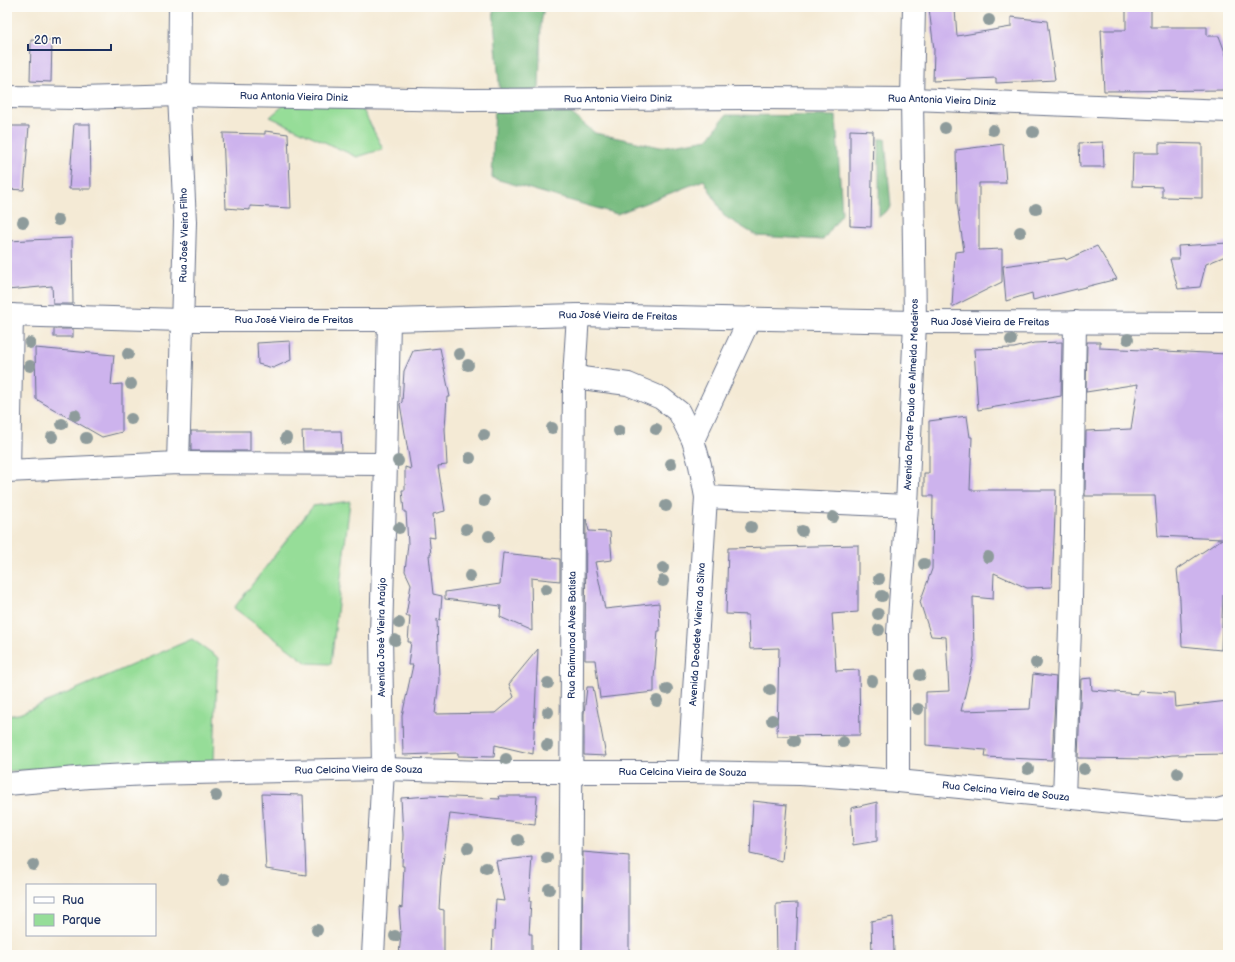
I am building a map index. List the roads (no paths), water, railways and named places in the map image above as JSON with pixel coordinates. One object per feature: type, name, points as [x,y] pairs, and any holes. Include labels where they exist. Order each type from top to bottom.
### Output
[{"type":"street","name":"Rua José Vieira Filho","points":[[178,463],[185,222],[179,95],[180,7]]},
{"type":"street","name":"Avenida Padre Paulo de Almeida Medeiros","points":[[898,781],[898,633],[907,506],[915,322],[912,99],[914,7]]},
{"type":"street","name":"Rua Antonia Vieira Diniz","points":[[7,97],[80,98],[179,95],[471,100],[747,98],[912,99],[1228,111]]},
{"type":"street","name":"Rua José Vieira de Freitas","points":[[10,315],[182,320],[389,320],[578,315],[915,322],[1228,323]]},
{"type":"street","points":[[10,315],[8,471],[178,463],[386,464]]},
{"type":"street","name":"Rua Raimunod Alves Batista","points":[[570,955],[574,377],[578,315]]},
{"type":"street","points":[[692,440],[750,318]]},
{"type":"street","name":"Avenida José Vieira Araújo","points":[[373,955],[383,769],[381,634],[389,320]]},
{"type":"street","points":[[1064,797],[1071,600],[1075,322]]},
{"type":"street","name":"Avenida Deodete Vieira da Silva","points":[[574,377],[628,384],[661,398],[679,412],[692,440],[700,465],[706,497],[688,772]]},
{"type":"street","points":[[706,497],[907,506]]},
{"type":"street","name":"Rua Celcina Vieira de Souza","points":[[7,784],[89,776],[383,769],[485,772],[688,772],[800,774],[898,781],[1184,809],[1222,809]]}]
